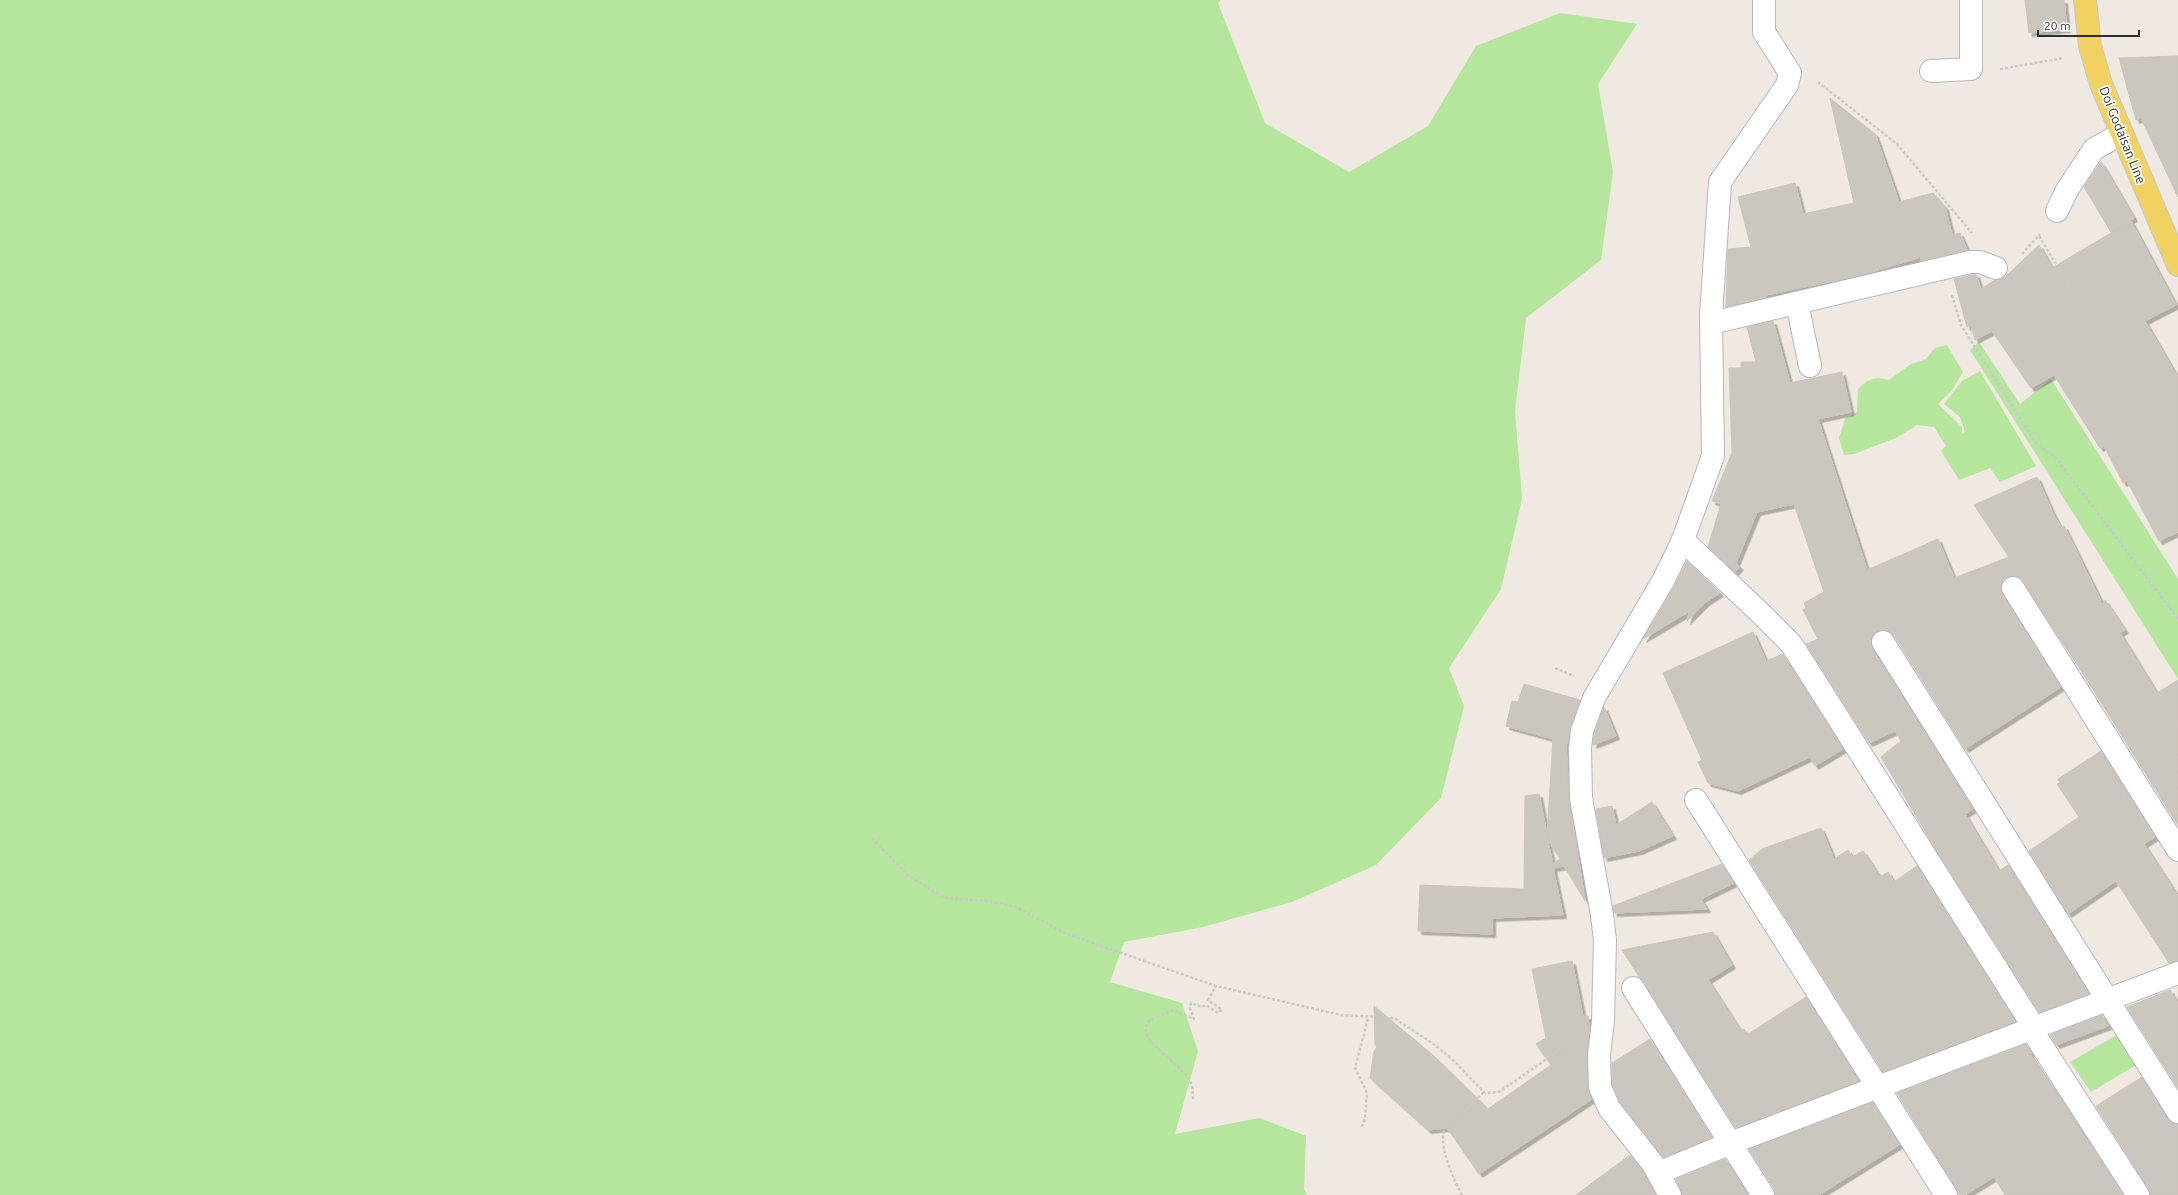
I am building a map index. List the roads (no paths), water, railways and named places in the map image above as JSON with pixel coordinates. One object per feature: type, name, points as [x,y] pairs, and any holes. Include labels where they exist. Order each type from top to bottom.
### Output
[{"type":"main road","name":"Doi Godaisan Line","points":[[2085,0],[2091,51],[2101,84],[2178,265]]},
{"type":"street","points":[[1670,1195],[1658,1173],[1604,1098],[1600,1087],[1599,1055],[1602,1027],[1605,940],[1602,915],[1581,798],[1580,748],[1582,731],[1594,698],[1663,581],[1683,540],[1713,456],[1711,323],[1720,182],[1787,85],[1790,73],[1764,32],[1764,0]]},
{"type":"street","points":[[1931,71],[1971,69],[1971,0]]},
{"type":"street","points":[[2057,211],[2067,190],[2094,149],[2121,134]]},
{"type":"street","points":[[1711,323],[1970,262],[1980,262],[1996,268]]},
{"type":"street","points":[[1797,303],[1810,366]]},
{"type":"street","points":[[1683,540],[1730,586],[1757,608],[1792,645],[2028,1018],[2032,1029],[2138,1195]]},
{"type":"street","points":[[2013,588],[2178,850]]},
{"type":"street","points":[[1883,642],[2178,1112]]},
{"type":"street","points":[[1696,800],[1946,1195]]},
{"type":"street","points":[[1658,1173],[2178,973]]},
{"type":"street","points":[[1633,988],[1763,1195]]}]
